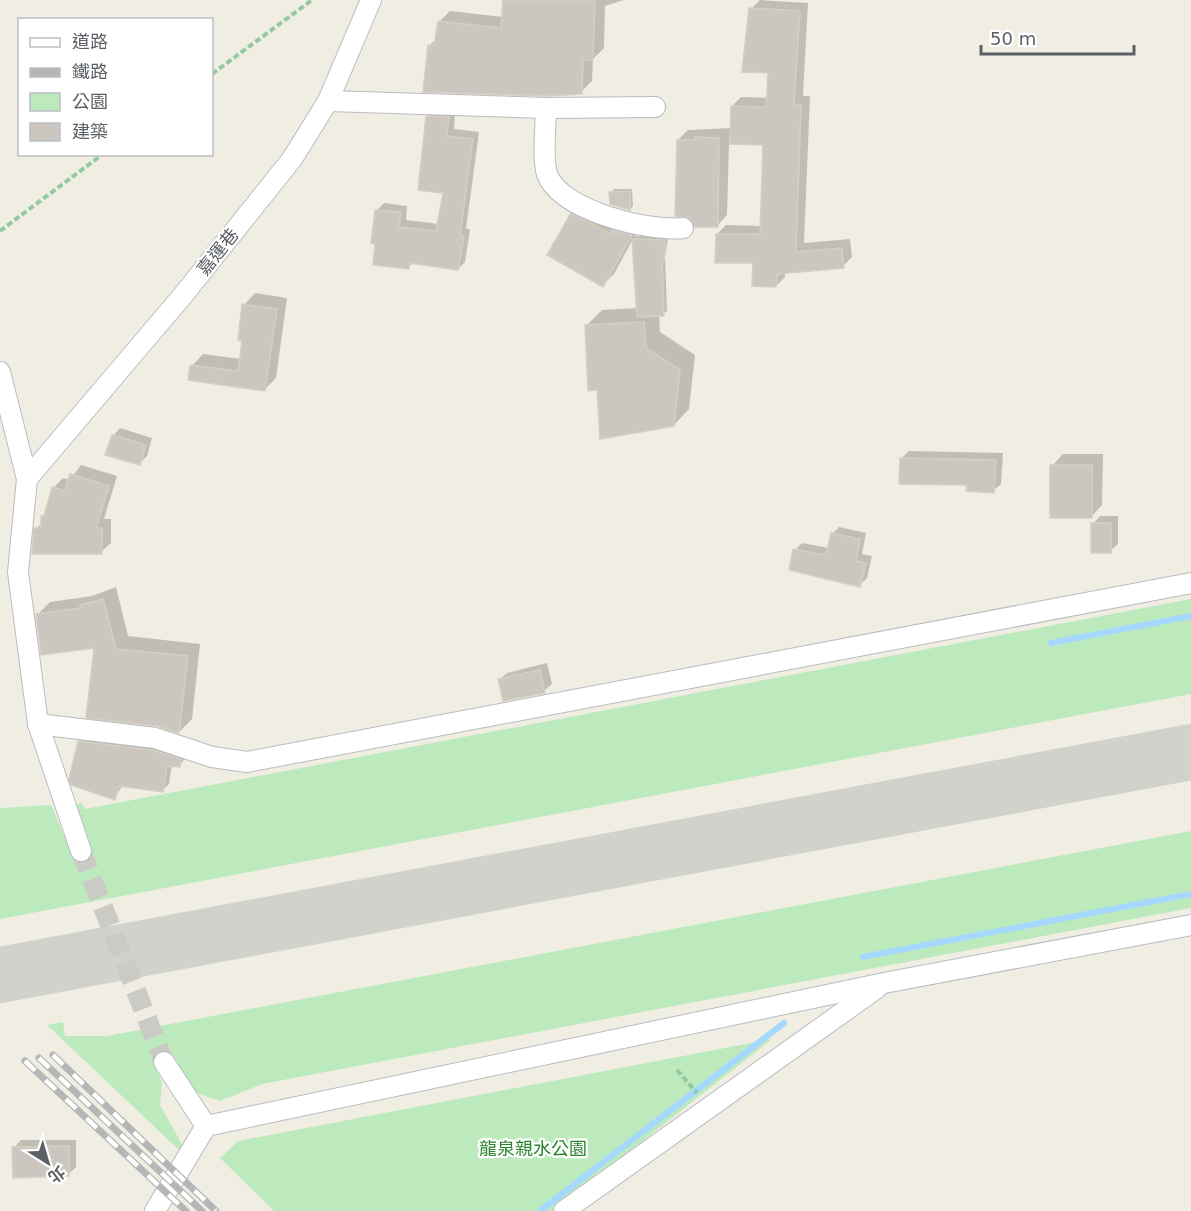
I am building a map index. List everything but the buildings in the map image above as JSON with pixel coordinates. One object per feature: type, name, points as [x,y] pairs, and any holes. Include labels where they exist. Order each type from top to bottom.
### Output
[{"type":"street","name":"嘉運巷","points":[[27,479],[184,294],[292,159],[328,101],[371,0]]},
{"type":"street","points":[[328,101],[546,108],[655,107]]},
{"type":"street","points":[[546,108],[547,173],[555,187],[582,207],[621,221],[683,228]]},
{"type":"street","points":[[0,372],[27,479],[18,572],[38,724],[81,850]]},
{"type":"street","points":[[38,724],[155,738],[212,757],[247,762],[1191,583]]},
{"type":"street","points":[[155,1211],[206,1126],[884,983],[1191,925]]},
{"type":"street","points":[[564,1211],[884,983]]},
{"type":"street","points":[[164,1062],[206,1126]]},
{"type":"path","points":[[213,73],[312,0]]},
{"type":"path","points":[[0,231],[100,156]]},
{"type":"path","points":[[677,1070],[709,1107]]},
{"type":"green space","points":[[1191,599],[1191,694],[0,919],[0,808],[51,805],[71,852],[72,805],[82,803],[85,809]]},
{"type":"green space","points":[[1191,831],[1191,908],[262,1084],[220,1101],[194,1092],[155,1063],[162,1083],[160,1105],[183,1146],[179,1150],[47,1025],[63,1022],[65,1036],[107,1036]]},
{"type":"green space","name":"龍泉親水公園","points":[[772,1039],[554,1211],[274,1211],[220,1158],[238,1141]]},
{"type":"waterway","points":[[1051,643],[1191,616]]},
{"type":"waterway","points":[[863,957],[1191,894]]},
{"type":"waterway","points":[[540,1211],[784,1023]]},
{"type":"taxiway","points":[[0,975],[1191,752]]},
{"type":"tunnel","points":[[81,851],[164,1062]]},
{"type":"railway","points":[[53,1055],[216,1211]]},
{"type":"railway","points":[[39,1058],[202,1211]]},
{"type":"railway","points":[[25,1061],[186,1211]]}]
